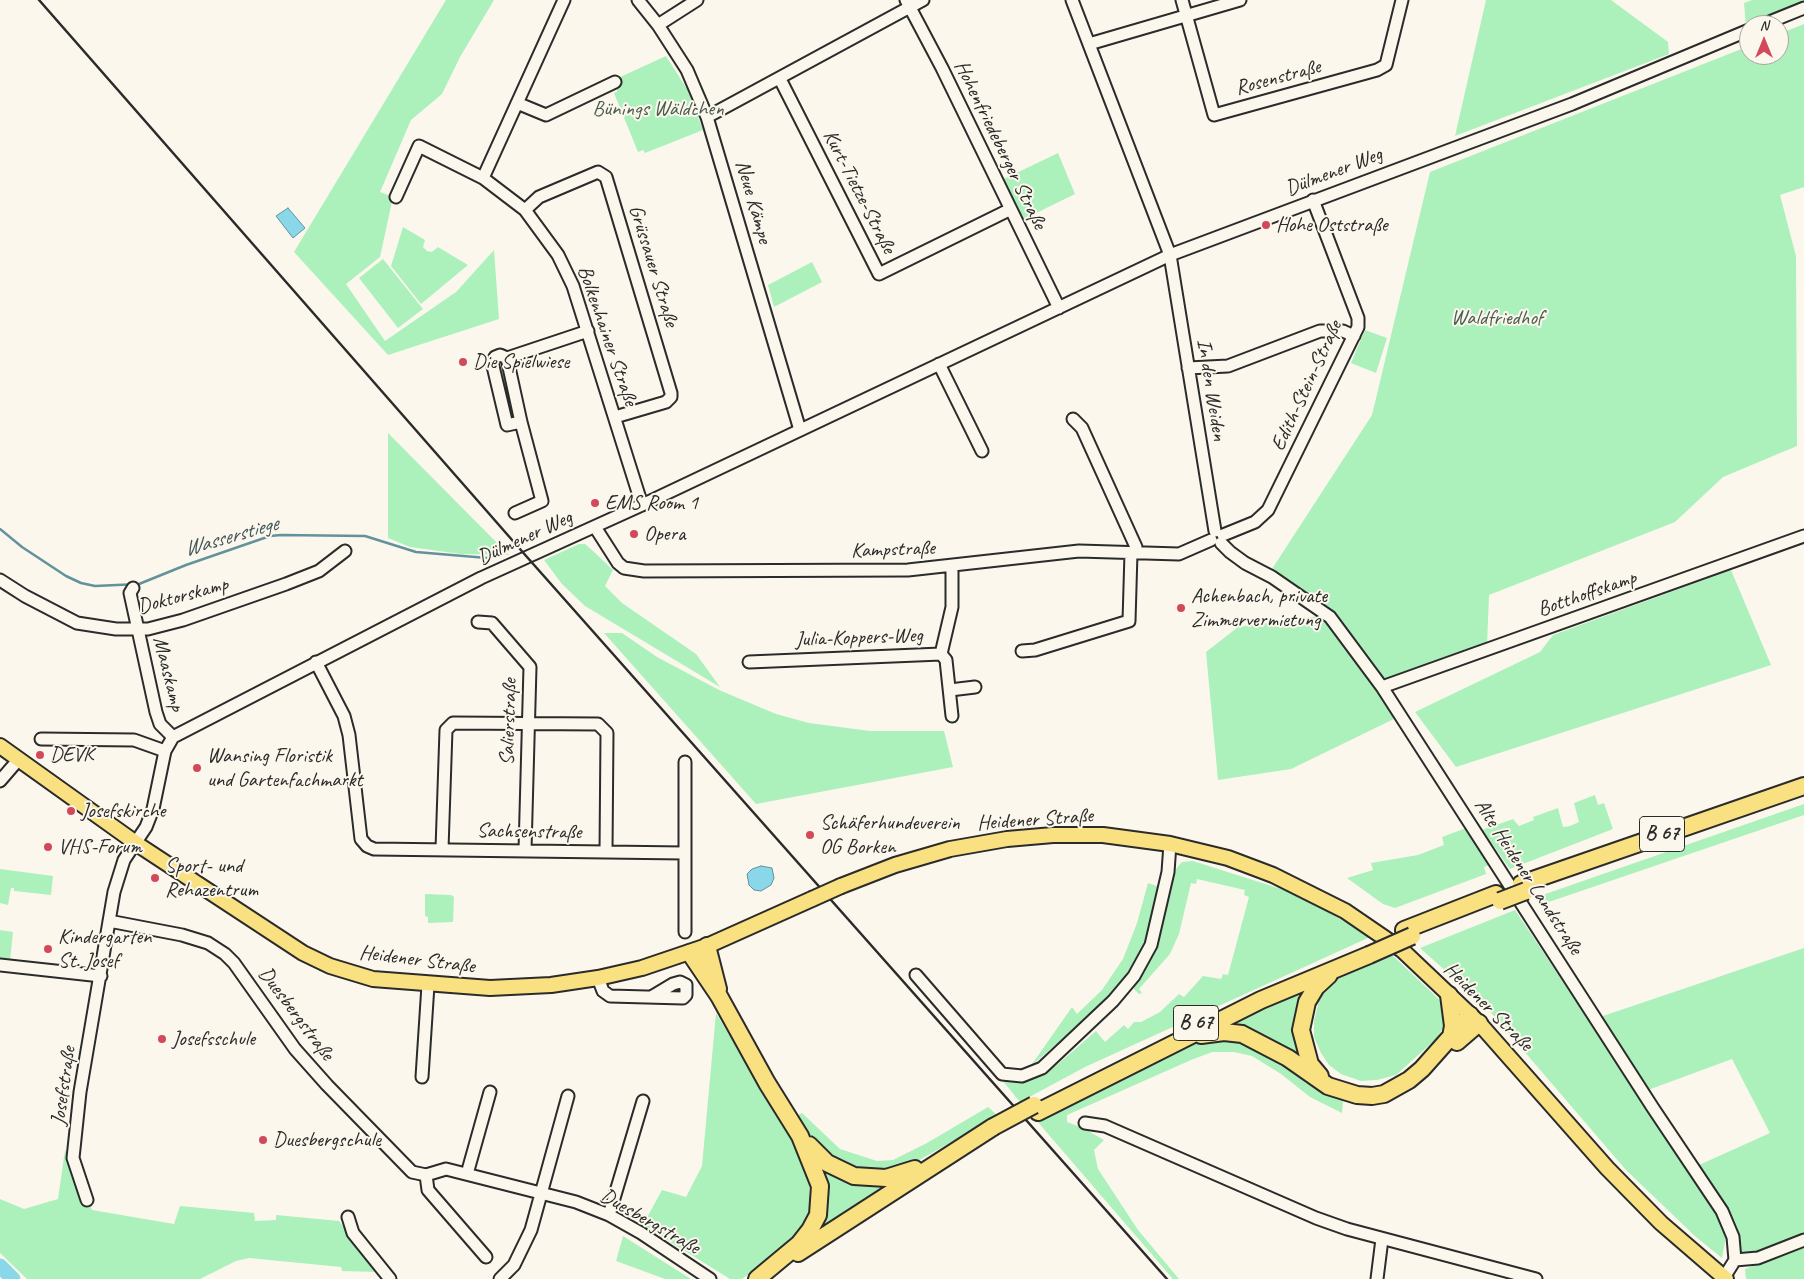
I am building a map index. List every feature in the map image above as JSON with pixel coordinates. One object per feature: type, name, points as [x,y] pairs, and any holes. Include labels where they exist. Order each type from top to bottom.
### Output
[{"type":"highway","name":"B 67","points":[[1524,888],[1804,786]]},
{"type":"highway","name":"B 67","points":[[1036,1109],[1261,1000],[1408,933],[1498,897],[1804,794]]},
{"type":"highway","points":[[707,946],[719,996]]},
{"type":"highway","name":"B 67","points":[[758,1279],[943,1158],[1278,983],[1366,951]]},
{"type":"highway","points":[[1328,1086],[1310,1064],[1305,1050],[1301,1030],[1307,1002],[1316,987],[1325,978],[1366,951]]},
{"type":"highway","points":[[690,953],[719,996],[766,1083],[800,1136],[820,1186],[818,1215],[799,1244],[758,1279]]},
{"type":"highway","points":[[1449,995],[1453,1026],[1451,1037]]},
{"type":"highway","points":[[1168,1046],[1209,1033],[1242,1034],[1288,1058],[1328,1086],[1357,1096],[1384,1094],[1409,1080],[1451,1037],[1475,1019]]},
{"type":"highway","points":[[1436,1054],[1459,1041],[1475,1019]]},
{"type":"highway","name":"B 67","points":[[770,1279],[850,1223],[994,1131]]},
{"type":"highway","points":[[800,1136],[820,1157],[835,1168],[864,1178],[896,1176],[943,1158]]},
{"type":"main road","name":"Heidener Straße","points":[[0,746],[135,842],[303,953],[330,966],[373,979],[428,985],[470,988],[526,987],[598,978],[642,968],[690,953],[841,886],[916,858],[950,849],[1006,839],[1076,834],[1170,844],[1245,864],[1320,897],[1368,926],[1402,950],[1475,1019],[1607,1168],[1673,1234],[1724,1279]]},
{"type":"street","points":[[483,178],[564,0]]},
{"type":"street","name":"Neue Kämpe","points":[[638,0],[658,25],[687,70],[708,117],[800,430]]},
{"type":"street","points":[[658,25],[697,0]]},
{"type":"street","points":[[708,117],[780,79],[908,4],[923,0]]},
{"type":"street","points":[[1072,0],[1170,255]]},
{"type":"street","points":[[1182,0],[1186,15]]},
{"type":"street","points":[[1089,44],[1240,0]]},
{"type":"street","name":"Rosenstraße","points":[[1186,15],[1214,114],[1377,70],[1386,65],[1402,0]]},
{"type":"street","name":"Hohenfriedeberger Straße","points":[[908,4],[942,68],[1009,210],[1059,308]]},
{"type":"street","points":[[1787,15],[1804,8]]},
{"type":"street","name":"Dülmener Weg","points":[[173,737],[481,578],[642,505],[1170,255],[1572,104],[1739,34]]},
{"type":"street","name":"Kurt-Tietze-Straße","points":[[780,79],[879,274],[1009,210]]},
{"type":"street","points":[[517,103],[546,115],[615,82]]},
{"type":"street","name":"Bolkenhainer Straße","points":[[396,197],[419,146],[483,178],[525,210],[542,231],[574,286],[642,505]]},
{"type":"street","name":"Grüssauer Straße","points":[[525,210],[539,196],[598,172],[606,177],[671,393],[671,397],[666,402],[614,417]]},
{"type":"street","name":"Edith-Stein-Straße","points":[[1218,537],[1254,522],[1268,510],[1358,327],[1358,318],[1313,200]]},
{"type":"street","name":"In den Weiden","points":[[1170,255],[1218,537]]},
{"type":"street","points":[[1188,368],[1228,366],[1320,331],[1337,330],[1354,336]]},
{"type":"street","points":[[515,512],[542,501],[521,422],[507,425],[492,362],[495,357],[500,355],[507,358],[588,331]]},
{"type":"street","points":[[939,364],[982,451]]},
{"type":"street","points":[[1022,650],[1036,650],[1129,621],[1133,553],[1136,547],[1082,428],[1073,419]]},
{"type":"street","name":"Kampstraße","points":[[595,526],[618,563],[624,568],[644,571],[908,570],[1079,551],[1179,554],[1218,537]]},
{"type":"street","name":"Botthoffskamp","points":[[1382,687],[1804,536]]},
{"type":"street","name":"Alte Heidener Landstraße","points":[[1218,537],[1230,552],[1245,563],[1272,577],[1330,617],[1382,687],[1653,1108],[1715,1199],[1729,1224],[1733,1237],[1735,1260]]},
{"type":"street","name":"Doktorskamp","points":[[0,580],[25,596],[77,623],[116,629],[138,629],[183,620],[286,584],[318,570],[345,551]]},
{"type":"street","name":"Julia-Koppers-Weg","points":[[749,662],[941,654],[952,608],[952,566]]},
{"type":"street","name":"Maaskamp","points":[[133,588],[130,593],[156,712],[160,724],[173,737]]},
{"type":"street","name":"Salierstraße","points":[[478,622],[492,623],[530,667],[525,850]]},
{"type":"street","points":[[941,654],[946,660],[952,716]]},
{"type":"street","name":"Sachsenstraße","points":[[316,662],[344,716],[355,775],[360,839],[367,846],[374,849],[684,853]]},
{"type":"street","points":[[950,690],[975,687]]},
{"type":"street","points":[[442,849],[446,730],[454,723],[598,724],[607,733],[606,852]]},
{"type":"street","points":[[135,842],[146,826],[153,809],[165,750],[173,737]]},
{"type":"street","points":[[41,739],[134,740],[165,750]]},
{"type":"street","points":[[0,781],[19,759]]},
{"type":"street","points":[[684,762],[685,932]]},
{"type":"street","name":"Josefstraße","points":[[87,1200],[73,1158],[80,1092],[119,876],[135,842]]},
{"type":"street","points":[[916,975],[1002,1074],[1022,1076],[1042,1068],[1113,1002],[1134,976],[1151,945],[1168,872],[1170,844]]},
{"type":"street","name":"Duesbergstraße","points":[[110,922],[182,935],[208,943],[225,954],[238,968],[295,1049],[409,1170],[426,1175],[442,1168],[576,1202],[609,1215],[641,1233],[710,1279]]},
{"type":"street","points":[[0,966],[101,976]]},
{"type":"street","points":[[598,978],[603,991],[610,996],[653,996]]},
{"type":"street","points":[[422,1077],[428,985]]},
{"type":"street","points":[[467,1174],[490,1092]]},
{"type":"street","points":[[500,1279],[514,1265],[523,1249],[542,1193],[568,1096]]},
{"type":"street","points":[[609,1215],[643,1101]]},
{"type":"street","points":[[1085,1123],[1105,1126],[1316,1218],[1382,1239],[1536,1279]]},
{"type":"street","points":[[426,1175],[428,1190],[486,1257]]},
{"type":"street","points":[[348,1217],[353,1234],[390,1279]]},
{"type":"street","points":[[1377,1279],[1382,1239]]},
{"type":"street","points":[[1724,1279],[1735,1260],[1758,1258],[1804,1240]]},
{"type":"green space","points":[[446,0],[494,0],[460,57],[442,94],[411,120],[380,192],[393,197],[380,257],[346,284],[385,341],[456,292],[494,250],[499,319],[388,355],[294,252]]},
{"type":"green space","points":[[1486,0],[1611,0],[1668,42],[1669,54],[1455,136]]},
{"type":"green space","points":[[1752,0],[1804,0],[1804,3],[1774,15],[1745,15],[1744,3]]},
{"type":"green space","name":"Waldfriedhof","points":[[1804,24],[1804,187],[1780,195],[1796,256],[1797,446],[1723,477],[1675,522],[1489,595],[1487,646],[1383,683],[1333,612],[1270,572],[1372,415],[1430,172],[1739,50],[1739,65],[1789,65],[1789,30]]},
{"type":"green space","name":"Bünings Wäldchen","points":[[666,56],[687,89],[703,130],[645,153],[643,150],[638,152],[614,93],[617,92],[618,78]]},
{"type":"green space","points":[[1058,153],[1075,194],[1022,220],[1002,180]]},
{"type":"green space","points":[[403,227],[425,240],[423,247],[427,251],[432,252],[438,247],[468,265],[421,304],[391,266]]},
{"type":"green space","points":[[383,259],[423,309],[398,328],[359,278]]},
{"type":"green space","points":[[812,262],[822,282],[774,307],[768,285]]},
{"type":"green space","points":[[1365,330],[1387,338],[1376,373],[1351,363]]},
{"type":"green space","points":[[388,433],[509,555],[461,554],[410,547],[388,538]]},
{"type":"green space","points":[[579,544],[585,544],[613,570],[605,586],[622,603],[696,654],[720,687],[585,606],[562,584],[544,560]]},
{"type":"green space","points":[[1731,570],[1771,665],[1456,767],[1415,712],[1540,652],[1553,635]]},
{"type":"green space","points":[[1319,616],[1327,621],[1396,718],[1291,769],[1218,780],[1206,652],[1238,627]]},
{"type":"green space","points":[[604,633],[622,633],[657,657],[719,690],[776,714],[809,723],[870,731],[944,731],[953,767],[756,804]]},
{"type":"green space","points":[[1595,795],[1598,805],[1604,803],[1613,829],[1510,869],[1482,830],[1513,819],[1519,826],[1534,820],[1533,817],[1558,808],[1563,827],[1570,826],[1579,822],[1574,803]]},
{"type":"green space","points":[[1804,804],[1804,815],[1540,905],[1534,898]]},
{"type":"green space","points":[[1466,828],[1490,865],[1484,867],[1486,874],[1395,908],[1383,904],[1347,878],[1373,870],[1371,863],[1418,855],[1444,845],[1442,837]]},
{"type":"green space","points":[[1193,861],[1300,895],[1370,937],[1085,1067],[1020,1102],[1002,1080],[1030,1080],[1058,1064],[1096,1031],[1105,1042],[1124,1025],[1128,1029],[1134,1022],[1141,1022],[1160,1012],[1179,994],[1184,997],[1203,976],[1221,979],[1223,974],[1228,975],[1249,897],[1244,895],[1245,890],[1197,879],[1196,884],[1191,883],[1179,934],[1170,954],[1139,989],[1142,993],[1139,994],[1134,989],[1134,983],[1159,932],[1174,871],[1182,862]]},
{"type":"green space","points":[[0,869],[53,876],[51,895],[14,891],[14,888],[11,888],[8,905],[0,903]]},
{"type":"green space","points":[[1148,883],[1160,887],[1154,916],[1144,946],[1130,972],[1108,999],[1030,1067],[1072,1007],[1077,1014],[1102,990],[1123,959],[1137,923]]},
{"type":"green space","points":[[425,894],[451,895],[454,897],[453,922],[428,923],[428,917],[425,916]]},
{"type":"green space","points":[[1515,910],[1711,1202],[1726,1236],[1722,1258],[1696,1237],[1626,1170],[1487,1008],[1420,948]]},
{"type":"green space","points":[[0,930],[13,932],[10,961],[0,959]]},
{"type":"green space","points":[[1804,948],[1804,1236],[1748,1256],[1739,1249],[1686,1151],[1687,1148],[1699,1165],[1770,1133],[1732,1059],[1648,1090],[1600,1017]]},
{"type":"green space","points":[[1391,954],[1444,1004],[1446,1017],[1443,1028],[1436,1039],[1396,1075],[1377,1080],[1361,1081],[1341,1074],[1329,1065],[1314,1037],[1314,1021],[1319,1001],[1327,988],[1338,978],[1358,967]]},
{"type":"green space","points":[[1308,985],[1307,1066],[1216,1026]]},
{"type":"green space","points":[[716,1013],[809,1168],[810,1211],[791,1243],[742,1279],[730,1279],[643,1225],[662,1190],[686,1197],[702,1166]]},
{"type":"green space","points":[[1211,1039],[1233,1039],[1263,1050],[1306,1083],[1343,1101],[1342,1113],[1310,1097],[1281,1074],[1252,1056],[1234,1052],[1212,1052],[1067,1115],[1067,1122],[1083,1128],[1104,1140],[1094,1150],[1098,1169],[1138,1230],[1179,1279],[1173,1279],[1036,1120],[1171,1051]]},
{"type":"green space","points":[[988,1107],[998,1116],[905,1168],[868,1173],[827,1156],[796,1116],[802,1113],[840,1149],[877,1161],[893,1160],[927,1143]]},
{"type":"green space","points":[[65,1150],[92,1210],[174,1224],[180,1206],[254,1213],[255,1221],[276,1220],[276,1215],[339,1221],[379,1272],[342,1271],[341,1267],[249,1258],[236,1261],[200,1279],[27,1279],[0,1253],[0,1199],[24,1209],[58,1199]]},
{"type":"green space","points":[[819,1165],[893,1184],[815,1234]]},
{"type":"green space","points":[[623,1236],[691,1279],[665,1279],[616,1261]]},
{"type":"green space","points":[[1804,1246],[1804,1279],[1746,1279],[1745,1269]]},
{"type":"water","points":[[288,208],[305,228],[293,238],[276,216]]},
{"type":"water","points":[[761,866],[772,868],[774,878],[771,885],[761,891],[754,890],[749,885],[747,874],[752,869]]},
{"type":"waterway","name":"Wasserstiege","points":[[0,529],[22,547],[66,576],[81,583],[95,586],[139,584],[186,565],[270,536],[281,535],[365,536],[416,552],[487,558]]},
{"type":"waterway","points":[[0,1266],[13,1279]]},
{"type":"railway","points":[[39,0],[527,557],[1167,1279]]},
{"type":"place","name":"Hohe Oststraße","points":[[1266,225]]},
{"type":"place","name":"Die Spielwiese","points":[[463,362]]},
{"type":"place","name":"EMS Room 1","points":[[595,503]]},
{"type":"place","name":"Opera","points":[[634,534]]},
{"type":"place","name":"Achenbach, private Zimmervermietung","points":[[1181,608]]},
{"type":"place","name":"DEVK","points":[[40,755]]},
{"type":"place","name":"Wansing Floristik und Gartenfachmarkt","points":[[197,768]]},
{"type":"place","name":"Josefskirche","points":[[71,811]]},
{"type":"place","name":"Schäferhundeverein OG Borken","points":[[810,835]]},
{"type":"place","name":"VHS-Forum","points":[[48,847]]},
{"type":"place","name":"Sport- und Rehazentrum","points":[[155,878]]},
{"type":"place","name":"Kindergarten St. Josef","points":[[48,949]]},
{"type":"place","name":"Josefsschule","points":[[162,1039]]},
{"type":"place","name":"Duesbergschule","points":[[263,1140]]}]
